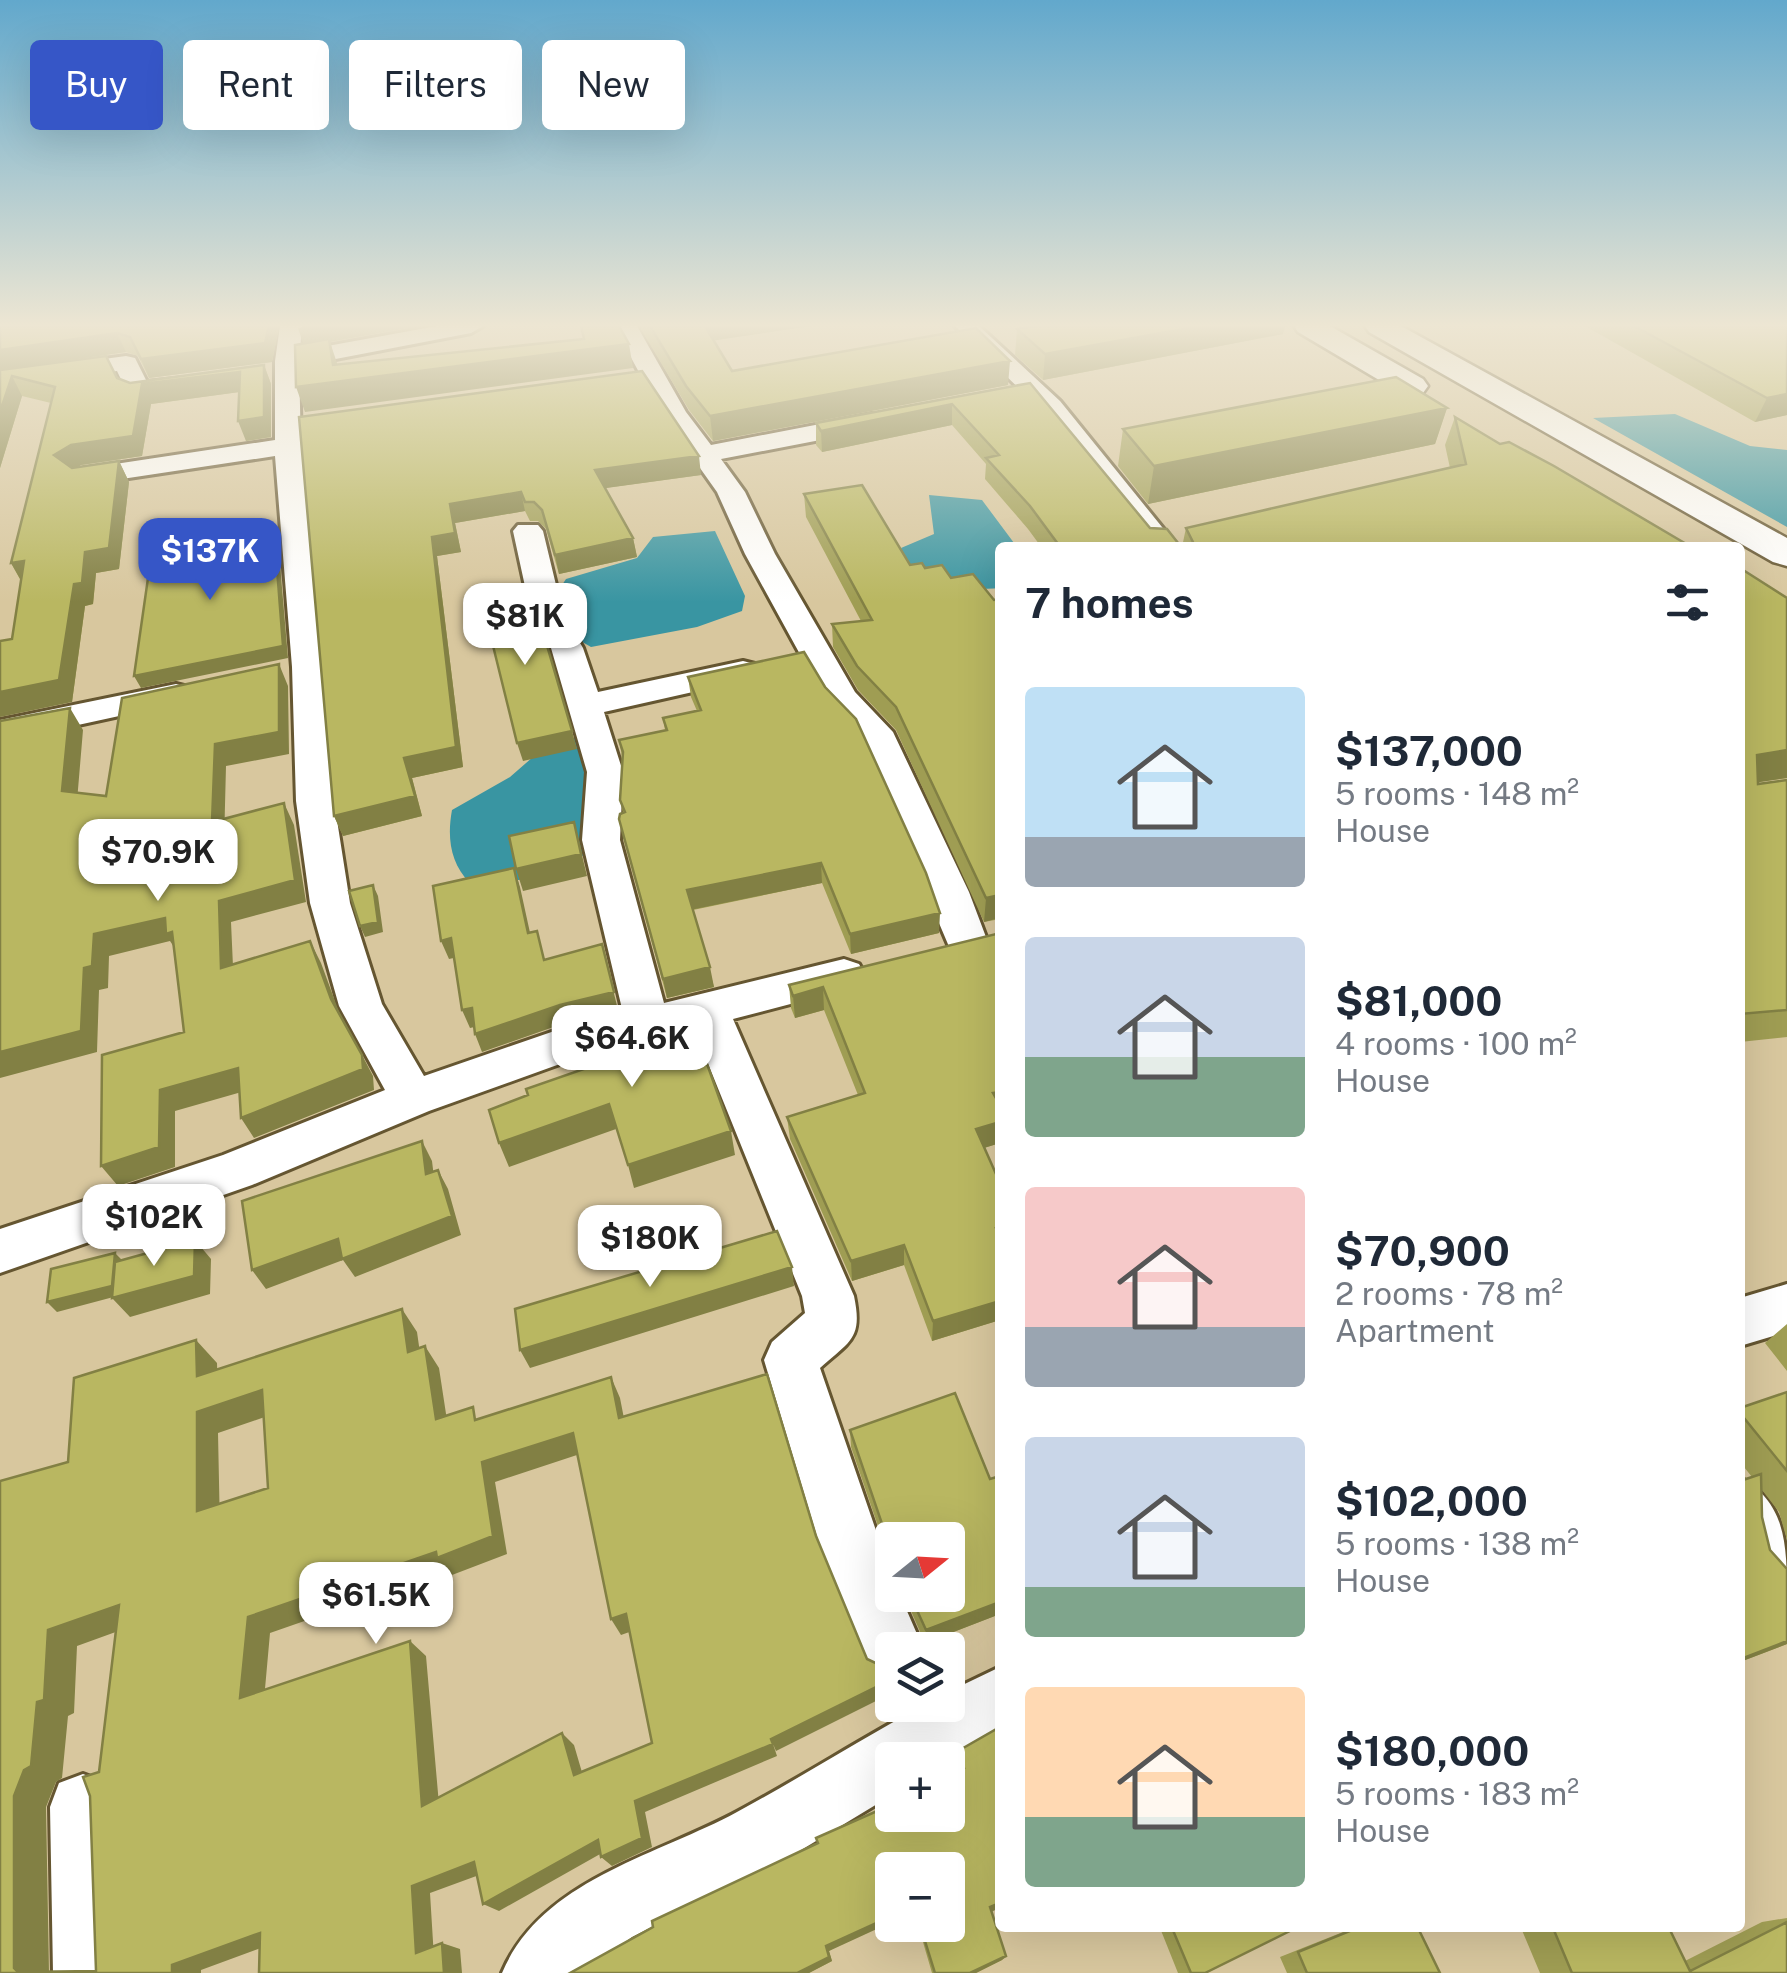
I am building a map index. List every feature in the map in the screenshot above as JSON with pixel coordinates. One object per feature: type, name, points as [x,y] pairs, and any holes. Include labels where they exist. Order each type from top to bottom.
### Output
[{"type":"highway","points":[[1514,418],[1787,554]]},
{"type":"highway","points":[[1522,418],[1703,542]]},
{"type":"highway","points":[[1530,418],[1551,437]]},
{"type":"highway","points":[[1503,431],[1551,437]]},
{"type":"highway","points":[[1745,567],[1787,592]]},
{"type":"street","points":[[292,418],[315,800],[330,904],[360,1006],[413,1098]]},
{"type":"street","points":[[678,418],[730,492],[841,698],[875,732],[948,892],[967,946]]},
{"type":"street","points":[[706,454],[893,418]]},
{"type":"street","points":[[1057,418],[1160,542]]},
{"type":"street","points":[[82,478],[295,432]]},
{"type":"street","points":[[528,531],[546,614],[567,648],[605,772],[600,840],[647,1022]]},
{"type":"street","points":[[584,706],[817,656]]},
{"type":"street","points":[[270,675],[309,667]]},
{"type":"street","points":[[0,731],[212,687]]},
{"type":"street","points":[[0,1252],[235,1171],[413,1098],[566,1044],[885,966]]},
{"type":"street","points":[[707,1008],[828,1296],[833,1322],[791,1360],[846,1536],[886,1632]]},
{"type":"street","points":[[1745,1321],[1787,1308]]},
{"type":"street","points":[[1745,1514],[1787,1570]]},
{"type":"street","points":[[965,1709],[995,1701]]},
{"type":"street","points":[[538,1973],[582,1929],[644,1892],[755,1839],[923,1722]]},
{"type":"street","points":[[83,1807],[89,1973]]},
{"type":"water","points":[[1593,418],[1685,418],[1750,446],[1787,450],[1787,527]]},
{"type":"water","points":[[929,495],[982,500],[1013,542],[995,542],[995,588],[941,586],[916,573],[901,548],[934,534]]},
{"type":"water","points":[[715,531],[745,596],[742,611],[697,627],[591,647],[572,636],[554,597],[566,579],[637,558],[653,537]]},
{"type":"water","points":[[580,737],[591,766],[592,786],[590,828],[581,858],[545,875],[470,883],[458,867],[452,849],[452,810],[510,777],[549,743]]},
{"type":"building","points":[[47,418],[136,418],[133,436],[71,445],[54,455],[72,468],[119,461],[109,548],[85,552],[82,583],[74,584],[59,680],[0,692],[0,641],[12,639],[24,561],[11,563]]},
{"type":"building","points":[[299,418],[674,418],[699,456],[595,470],[633,538],[555,555],[542,510],[534,502],[525,502],[521,492],[450,504],[455,533],[432,537],[456,747],[404,758],[415,796],[334,816]]},
{"type":"building","points":[[842,418],[884,418],[821,431],[816,423]]},
{"type":"building","points":[[965,418],[1059,418],[1150,528],[1167,529],[1177,542],[1057,542],[986,458],[999,455]]},
{"type":"building","points":[[1180,418],[1396,418],[1154,466],[1123,429]]},
{"type":"building","points":[[1455,418],[1500,444],[1509,442],[1554,466],[1683,542],[1193,542],[1186,528],[1466,464]]},
{"type":"building","points":[[862,485],[910,565],[942,565],[951,578],[973,574],[995,600],[995,896],[986,898],[896,707],[857,666],[832,624],[872,620],[804,494]]},
{"type":"building","points":[[274,530],[283,646],[134,676],[152,550]]},
{"type":"building","points":[[1745,571],[1787,598],[1787,750],[1757,755],[1758,784],[1787,780],[1787,1010],[1745,1014]]},
{"type":"building","points":[[521,590],[543,632],[572,731],[517,743],[481,597]]},
{"type":"building","points":[[804,652],[825,687],[856,719],[926,873],[940,913],[850,934],[821,863],[687,890],[710,967],[663,979],[619,819],[625,812],[620,800],[623,752],[619,740],[667,730],[663,718],[701,710],[688,677]]},
{"type":"building","points":[[279,664],[279,732],[215,744],[212,822],[284,803],[295,880],[219,901],[221,968],[310,941],[331,999],[362,1055],[363,1069],[241,1118],[238,1068],[160,1090],[159,1147],[101,1166],[102,1055],[184,1032],[172,932],[166,934],[165,918],[94,934],[92,966],[84,968],[81,1031],[0,1052],[0,721],[70,708],[62,791],[106,796],[122,698]]},
{"type":"building","points":[[574,822],[581,854],[516,869],[509,836]]},
{"type":"building","points":[[514,868],[528,933],[537,931],[544,960],[602,944],[614,992],[560,1005],[475,1034],[472,1008],[462,1010],[451,938],[441,941],[433,886]]},
{"type":"building","points":[[373,885],[378,922],[360,926],[349,891]]},
{"type":"building","points":[[995,934],[995,1123],[976,1129],[995,1172],[995,1302],[933,1321],[904,1245],[851,1261],[787,1117],[865,1093],[823,987],[793,996],[789,985]]},
{"type":"building","points":[[687,1008],[731,1131],[628,1165],[609,1104],[499,1143],[489,1110],[528,1095],[526,1089],[607,1061],[599,1030]]},
{"type":"building","points":[[422,1141],[426,1174],[438,1170],[452,1216],[342,1259],[338,1239],[252,1270],[242,1201]]},
{"type":"building","points":[[777,1231],[792,1267],[520,1350],[515,1309]]},
{"type":"building","points":[[195,1240],[194,1276],[112,1298],[115,1262]]},
{"type":"building","points":[[115,1253],[112,1286],[47,1302],[51,1269]]},
{"type":"building","points":[[402,1309],[408,1352],[425,1346],[436,1419],[473,1407],[475,1420],[611,1377],[619,1418],[767,1374],[816,1536],[867,1659],[875,1663],[875,1687],[771,1739],[773,1744],[635,1801],[642,1838],[601,1857],[598,1840],[483,1904],[474,1862],[412,1886],[416,1953],[442,1943],[444,1973],[259,1973],[260,1933],[172,1965],[172,1973],[0,1973],[0,1481],[68,1462],[74,1378],[196,1340],[197,1376]],"holes":[[[262,1390],[268,1488],[197,1511],[197,1412]],[[573,1433],[611,1619],[626,1614],[652,1743],[574,1775],[562,1733],[422,1806],[410,1641],[240,1698],[248,1617],[436,1552],[437,1558],[493,1536],[482,1462]],[[119,1605],[99,1772],[83,1777],[90,1796],[96,1971],[18,1972],[14,1968],[14,1796],[24,1770],[31,1766],[37,1702],[44,1700],[48,1630]]]},
{"type":"building","points":[[1787,1392],[1787,1471],[1745,1419],[1745,1406]]},
{"type":"building","points":[[955,1393],[990,1479],[995,1478],[995,1604],[926,1630],[918,1612],[965,1612],[965,1522],[881,1522],[850,1430]]},
{"type":"building","points":[[1761,1474],[1762,1517],[1770,1550],[1787,1569],[1787,1641],[1745,1657],[1745,1479]]},
{"type":"building","points":[[995,1730],[995,1905],[990,1907],[995,1932],[1006,1956],[970,1973],[935,1973],[925,1942],[965,1942],[965,1852],[875,1852],[875,1924],[826,1946],[829,1957],[797,1973],[570,1973],[653,1927],[652,1921],[818,1843],[816,1838],[875,1812],[875,1832],[965,1832],[965,1747]]},
{"type":"building","points":[[1787,1922],[1787,1973],[1572,1973],[1555,1932],[1671,1932],[1690,1971]]},
{"type":"building","points":[[1174,1932],[1288,1932],[1205,1973],[1191,1973]]},
{"type":"building","points":[[1347,1932],[1420,1932],[1440,1973],[1307,1973],[1298,1952]]}]
